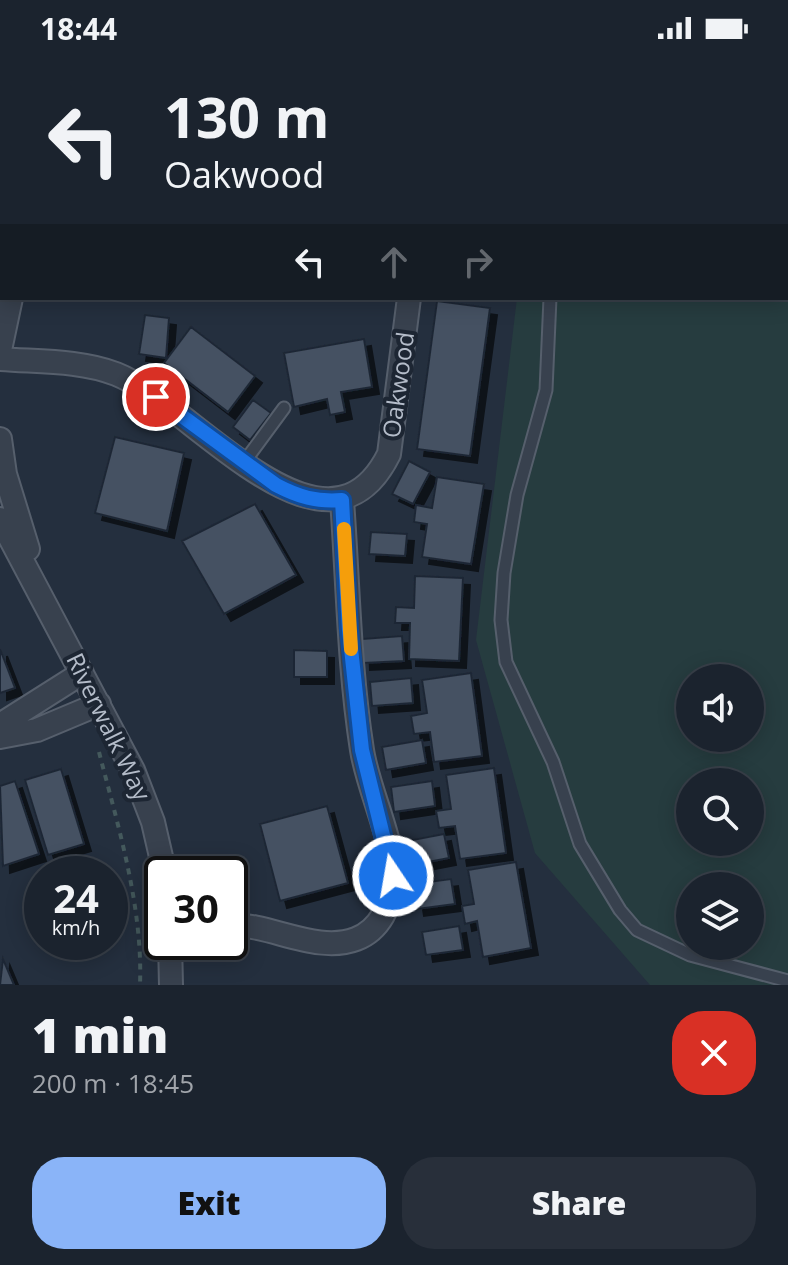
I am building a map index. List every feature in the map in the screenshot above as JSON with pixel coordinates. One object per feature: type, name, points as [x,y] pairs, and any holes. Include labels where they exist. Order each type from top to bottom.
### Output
[{"type":"street","points":[[0,350],[11,300]]},
{"type":"street","name":"Oakwood","points":[[342,500],[362,490],[379,475],[389,454],[409,300]]},
{"type":"street","points":[[0,359],[79,365],[114,373],[137,384],[297,496],[319,502],[342,500],[349,630],[362,750],[393,876],[391,902],[378,924],[358,938],[335,944],[248,928]]},
{"type":"street","name":"Riverwalk Way","points":[[0,439],[5,474],[38,585]]},
{"type":"street","name":"Riverwalk Way","points":[[0,519],[38,585],[144,796],[160,856]]},
{"type":"street","points":[[0,725],[82,673]]},
{"type":"street","points":[[0,737],[37,730],[99,704]]},
{"type":"street","points":[[170,960],[171,985]]},
{"type":"lane","points":[[550,300],[546,390],[517,495],[504,573],[501,620],[506,662],[553,762],[580,844],[620,910],[637,930],[690,955],[788,981]]},
{"type":"lane","points":[[245,461],[284,408]]},
{"type":"path","points":[[96,741],[124,849],[141,965],[140,985]]},
{"type":"green space","points":[[517,300],[788,300],[788,985],[650,985],[535,853],[476,640]]},
{"type":"building","points":[[437,301],[490,308],[470,456],[417,449]]},
{"type":"building","points":[[145,315],[169,318],[166,358],[139,354]]},
{"type":"building","points":[[191,327],[255,376],[228,412],[164,363]]},
{"type":"building","points":[[364,339],[372,387],[341,392],[345,412],[330,415],[327,399],[294,407],[284,353]]},
{"type":"building","points":[[253,400],[271,413],[250,440],[233,427]]},
{"type":"building","points":[[115,437],[184,453],[167,531],[95,513]]},
{"type":"building","points":[[409,461],[430,472],[413,504],[392,494]]},
{"type":"building","points":[[437,477],[484,484],[471,564],[422,557],[427,524],[414,522],[416,505],[432,508]]},
{"type":"building","points":[[255,504],[296,575],[224,614],[182,541]]},
{"type":"building","points":[[371,532],[407,534],[405,556],[369,554]]},
{"type":"building","points":[[415,576],[463,578],[459,661],[409,659],[410,623],[395,623],[396,607],[414,608]]},
{"type":"building","points":[[402,636],[404,661],[363,663],[362,639]]},
{"type":"building","points":[[0,649],[15,688],[0,693]]},
{"type":"building","points":[[294,650],[327,651],[327,677],[294,677]]},
{"type":"building","points":[[471,673],[482,756],[434,762],[430,732],[414,734],[411,716],[427,713],[422,680]]},
{"type":"building","points":[[411,678],[413,703],[372,706],[370,682]]},
{"type":"building","points":[[422,740],[426,763],[386,770],[382,747]]},
{"type":"building","points":[[494,768],[506,853],[460,859],[455,826],[439,828],[436,811],[451,809],[446,775]]},
{"type":"building","points":[[61,769],[84,844],[48,855],[25,780]]},
{"type":"building","points":[[15,781],[39,854],[24,856],[24,859],[3,866],[0,786]]},
{"type":"building","points":[[432,781],[435,806],[394,812],[391,787]]},
{"type":"building","points":[[327,806],[348,883],[280,901],[260,824]]},
{"type":"building","points":[[444,834],[449,858],[407,866],[402,842]]},
{"type":"building","points":[[516,862],[531,948],[483,957],[477,921],[465,924],[462,906],[474,904],[468,870]]},
{"type":"building","points":[[451,879],[455,904],[417,909],[413,884]]},
{"type":"building","points":[[459,926],[463,950],[426,955],[422,932]]},
{"type":"building","points":[[3,959],[14,985],[0,985]]},
{"type":"slow traffic","points":[[344,529],[351,649]]},
{"type":"route","points":[[156,397],[276,485],[297,496],[319,502],[342,500],[349,630],[362,750],[393,876]]}]
